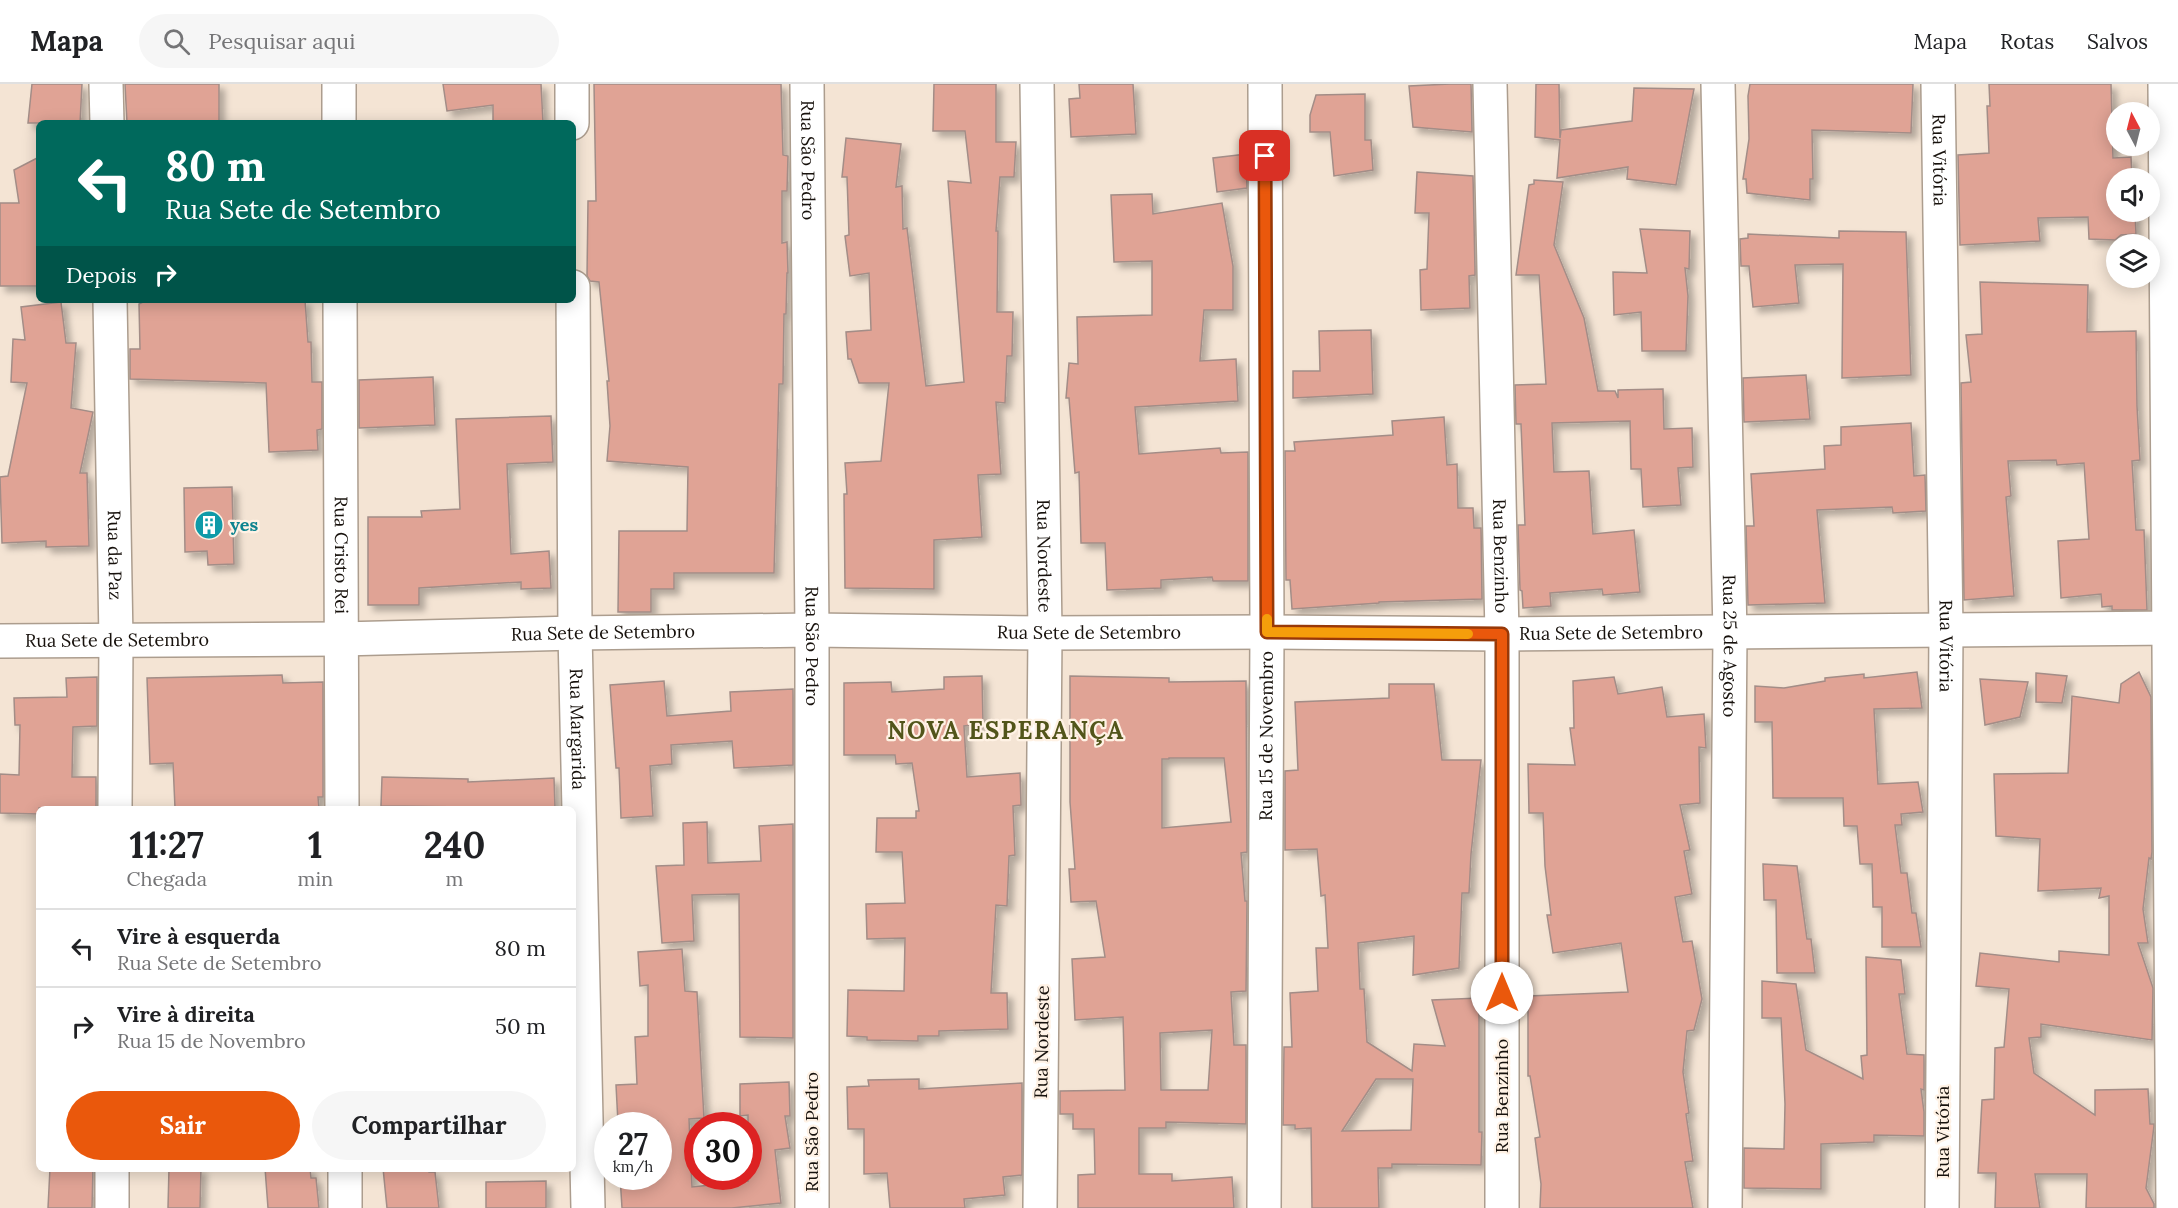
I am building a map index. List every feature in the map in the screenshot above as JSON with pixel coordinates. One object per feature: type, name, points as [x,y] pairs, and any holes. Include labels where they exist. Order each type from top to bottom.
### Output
[{"type":"street","points":[[106,84],[107,120]]},
{"type":"street","points":[[339,84],[339,120]]},
{"type":"street","points":[[572,84],[572,120]]},
{"type":"street","name":"Rua São Pedro","points":[[807,84],[812,630],[812,1208]]},
{"type":"street","name":"Rua Nordeste","points":[[1037,84],[1045,633],[1040,1208]]},
{"type":"street","name":"Rua 15 de Novembro","points":[[1264,1208],[1267,632],[1265,84]]},
{"type":"street","name":"Rua Benzinho","points":[[1491,84],[1502,634],[1502,1208]]},
{"type":"street","name":"Rua 25 de Agosto","points":[[1718,84],[1730,634],[1725,1208]]},
{"type":"street","name":"Rua Vitória","points":[[1938,84],[1946,630],[1942,1208]]},
{"type":"street","points":[[2165,84],[2174,628],[2173,1208]]},
{"type":"street","name":"Rua da Paz","points":[[110,303],[117,640],[115,806]]},
{"type":"street","name":"Rua Cristo Rei","points":[[340,303],[342,806]]},
{"type":"street","name":"Rua Margarida","points":[[573,303],[576,633],[588,1208]]},
{"type":"street","name":"Rua Sete de Setembro","points":[[0,641],[341,639],[812,630],[1045,633],[1730,634],[2174,628]]},
{"type":"street","points":[[112,1172],[112,1208]]},
{"type":"street","points":[[345,1172],[345,1208]]},
{"type":"building","points":[[32,84],[82,84],[80,120],[36,120],[36,123],[28,123]]},
{"type":"building","points":[[125,84],[219,84],[219,120],[127,120]]},
{"type":"building","points":[[443,84],[541,84],[543,120],[493,120],[493,105],[447,111]]},
{"type":"building","points":[[594,84],[781,84],[783,155],[788,156],[787,191],[782,191],[782,243],[787,242],[788,273],[786,314],[784,314],[783,384],[779,384],[774,573],[674,573],[674,589],[651,589],[651,612],[618,612],[619,531],[687,531],[688,467],[607,461],[610,426],[607,381],[609,381],[599,282],[590,281],[587,276],[588,201],[596,201]]},
{"type":"building","points":[[934,84],[996,84],[996,142],[1016,142],[1014,177],[1000,177],[996,231],[998,231],[997,312],[1013,312],[1012,356],[1007,356],[1005,403],[996,402],[1001,474],[978,475],[982,537],[934,540],[934,589],[845,588],[844,494],[847,494],[845,463],[881,461],[889,383],[859,383],[851,359],[848,359],[846,332],[871,330],[869,273],[850,276],[845,236],[849,235],[847,177],[842,177],[846,138],[901,144],[896,187],[902,186],[903,229],[907,228],[926,386],[964,382],[948,181],[971,183],[965,131],[933,131]]},
{"type":"building","points":[[1079,84],[1133,84],[1136,134],[1071,137],[1069,99],[1080,98]]},
{"type":"building","points":[[1471,84],[1472,132],[1413,127],[1409,86]]},
{"type":"building","points":[[1536,84],[1559,84],[1560,138],[1561,130],[1632,121],[1634,88],[1694,89],[1676,185],[1627,179],[1628,167],[1557,178],[1560,140],[1535,137]]},
{"type":"building","points":[[1750,84],[1913,84],[1911,133],[1812,130],[1813,179],[1810,179],[1810,200],[1747,193],[1746,179],[1743,179],[1749,139]]},
{"type":"building","points":[[1989,84],[2111,84],[2111,102],[2106,102],[2106,156],[2131,157],[2132,168],[2106,168],[2106,222],[2135,222],[2136,234],[2106,234],[2106,240],[2089,239],[2088,217],[2038,218],[2040,241],[1960,245],[1958,155],[1989,153],[1987,106],[1990,106]]},
{"type":"building","points":[[1365,94],[1365,140],[1371,140],[1373,170],[1334,176],[1330,132],[1310,132],[1310,115],[1316,95]]},
{"type":"building","points":[[1246,154],[1247,188],[1217,192],[1213,158]]},
{"type":"building","points":[[36,159],[36,286],[0,286],[0,203],[19,203],[14,170]]},
{"type":"building","points":[[1417,172],[1473,176],[1475,275],[1469,276],[1470,308],[1421,310],[1420,270],[1427,269],[1429,213],[1415,213]]},
{"type":"building","points":[[1534,180],[1563,182],[1554,245],[1584,318],[1598,391],[1615,391],[1618,398],[1618,390],[1663,389],[1664,429],[1692,428],[1693,467],[1678,468],[1681,505],[1643,507],[1641,469],[1631,469],[1630,421],[1552,423],[1554,472],[1589,471],[1593,534],[1634,530],[1640,592],[1603,595],[1602,589],[1550,593],[1551,606],[1523,608],[1522,591],[1520,590],[1518,525],[1525,525],[1521,424],[1516,424],[1515,385],[1546,384],[1539,275],[1516,275],[1529,185],[1534,184]]},
{"type":"building","points":[[1152,194],[1153,214],[1222,203],[1233,266],[1233,310],[1204,310],[1200,361],[1236,359],[1238,401],[1135,407],[1139,454],[1220,448],[1221,453],[1248,452],[1248,581],[1213,581],[1212,577],[1161,580],[1161,588],[1107,590],[1105,543],[1081,543],[1079,472],[1075,473],[1069,398],[1066,398],[1069,363],[1078,364],[1077,317],[1152,315],[1152,261],[1114,262],[1111,195]]},
{"type":"building","points":[[1640,229],[1690,231],[1689,269],[1685,268],[1688,296],[1686,351],[1642,351],[1641,312],[1614,315],[1613,272],[1647,273]]},
{"type":"building","points":[[1839,231],[1906,232],[1911,375],[1842,378],[1843,264],[1795,265],[1799,303],[1753,307],[1749,266],[1741,266],[1740,239],[1748,238],[1748,234],[1839,238]]},
{"type":"building","points":[[1980,282],[2088,285],[2087,332],[2136,331],[2140,460],[2132,461],[2136,530],[2144,530],[2147,610],[2112,610],[2112,606],[2102,607],[2101,594],[2061,598],[2058,541],[2089,539],[2084,463],[2057,465],[2056,460],[2008,461],[2011,496],[2006,497],[2014,596],[1964,600],[1961,383],[1971,382],[1966,335],[1982,334]]},
{"type":"building","points":[[61,303],[66,343],[76,343],[71,408],[93,412],[80,473],[87,473],[89,546],[46,547],[46,541],[2,543],[0,477],[8,476],[27,383],[11,382],[13,339],[25,340],[21,307]]},
{"type":"building","points":[[305,303],[308,342],[311,342],[312,382],[322,382],[322,429],[317,430],[318,450],[269,452],[266,383],[130,379],[130,349],[140,349],[139,304]]},
{"type":"building","points":[[1371,330],[1373,394],[1293,398],[1293,371],[1320,371],[1319,331]]},
{"type":"building","points":[[1806,375],[1810,419],[1744,422],[1743,378]]},
{"type":"building","points":[[433,377],[435,425],[359,428],[359,380]]},
{"type":"building","points":[[551,416],[553,462],[507,464],[511,554],[549,551],[551,588],[521,589],[521,582],[419,588],[419,605],[368,605],[368,517],[422,517],[421,511],[460,509],[456,419]]},
{"type":"building","points":[[1444,417],[1447,465],[1457,464],[1458,508],[1473,508],[1474,528],[1481,528],[1482,599],[1379,602],[1292,609],[1290,580],[1286,580],[1285,451],[1295,451],[1294,442],[1393,435],[1392,421]]},
{"type":"building","points":[[1911,423],[1914,476],[1925,475],[1926,511],[1893,513],[1892,507],[1817,510],[1825,603],[1748,605],[1746,526],[1754,526],[1751,474],[1825,469],[1824,446],[1841,445],[1841,427]]},
{"type":"building","name":"yes","points":[[232,487],[234,564],[208,565],[207,551],[185,552],[184,488]]},
{"type":"building","points":[[1917,672],[1922,708],[1874,709],[1878,784],[1918,782],[1923,812],[1901,814],[1902,825],[1895,825],[1901,873],[1907,873],[1912,913],[1916,913],[1921,947],[1882,947],[1882,907],[1873,907],[1872,864],[1860,864],[1857,826],[1844,826],[1843,798],[1773,798],[1772,722],[1755,722],[1755,686],[1784,688],[1825,681],[1825,678],[1864,674],[1864,678]]},
{"type":"building","points":[[2139,672],[2151,697],[2152,852],[2151,859],[2149,858],[2143,909],[2148,943],[2138,943],[2153,988],[2152,1040],[2041,1024],[2041,1037],[2029,1038],[2034,1073],[2095,1115],[2095,1090],[2148,1089],[2150,1124],[2154,1126],[2146,1188],[2154,1208],[2086,1208],[2087,1174],[2035,1174],[2040,1208],[1995,1208],[1996,1173],[1978,1173],[1982,1100],[1994,1099],[1995,1048],[2004,1047],[2009,989],[1976,986],[1980,953],[2059,962],[2059,951],[2109,955],[2109,896],[2099,898],[2101,888],[2038,891],[2040,839],[1996,836],[1994,774],[2068,773],[2072,696],[2119,703],[2121,684]]},
{"type":"building","points":[[2036,673],[2067,676],[2062,703],[2036,702]]},
{"type":"building","points":[[282,675],[283,683],[323,682],[323,797],[318,797],[319,806],[175,806],[173,763],[150,764],[147,678]]},
{"type":"building","points":[[982,676],[983,724],[964,726],[967,777],[1020,773],[1021,805],[1013,806],[1015,855],[1009,856],[1007,906],[996,905],[991,993],[1007,993],[1008,1029],[939,1031],[939,1036],[918,1036],[918,1041],[867,1040],[867,1037],[847,1036],[848,990],[904,991],[905,938],[867,939],[866,904],[905,903],[902,852],[876,852],[877,818],[916,818],[916,811],[919,811],[912,763],[896,764],[895,755],[844,755],[844,683],[891,682],[892,692],[944,689],[944,677]]},
{"type":"building","points":[[1070,676],[1169,678],[1169,682],[1246,681],[1247,852],[1241,853],[1245,901],[1247,901],[1246,991],[1231,992],[1234,1045],[1246,1045],[1246,1124],[1166,1122],[1166,1128],[1139,1128],[1139,1174],[1172,1174],[1172,1181],[1232,1177],[1234,1208],[1078,1208],[1078,1175],[1095,1174],[1094,1129],[1073,1129],[1073,1114],[1060,1114],[1060,1091],[1125,1090],[1123,1017],[1075,1020],[1072,959],[1105,957],[1096,901],[1071,902],[1069,869],[1075,869],[1070,802]],"holes":[[[1224,758],[1231,822],[1162,828],[1162,759]],[[1212,1030],[1208,1090],[1161,1090],[1160,1033]]]},
{"type":"building","points":[[97,677],[97,726],[73,727],[72,777],[96,777],[96,806],[36,806],[36,814],[0,813],[0,774],[19,775],[20,725],[15,725],[14,698],[67,697],[66,678]]},
{"type":"building","points":[[1614,677],[1618,694],[1662,687],[1667,717],[1704,714],[1706,748],[1699,747],[1700,803],[1680,805],[1690,850],[1684,851],[1692,894],[1675,897],[1683,942],[1692,941],[1702,999],[1694,1030],[1687,1031],[1683,1072],[1693,1161],[1685,1162],[1693,1208],[1540,1208],[1541,1184],[1535,1138],[1540,1137],[1530,1076],[1528,1076],[1528,996],[1628,992],[1621,943],[1553,953],[1547,915],[1551,915],[1545,866],[1543,813],[1529,813],[1528,764],[1575,765],[1570,728],[1574,728],[1573,681]]},
{"type":"building","points":[[1980,679],[2028,682],[2020,717],[1985,725]]},
{"type":"building","points":[[664,681],[667,716],[731,711],[730,692],[793,689],[793,765],[734,768],[732,741],[671,745],[672,764],[650,766],[653,816],[621,818],[619,768],[616,768],[610,685]]},
{"type":"building","points":[[1389,684],[1434,684],[1442,760],[1481,760],[1469,893],[1462,893],[1459,968],[1413,975],[1414,936],[1358,943],[1360,989],[1364,989],[1367,1042],[1412,1071],[1414,1044],[1445,1046],[1432,1000],[1479,998],[1481,1165],[1392,1164],[1392,1168],[1378,1168],[1379,1208],[1312,1208],[1311,1128],[1295,1129],[1295,1125],[1283,1125],[1284,1047],[1292,1047],[1290,993],[1318,991],[1316,948],[1328,948],[1325,895],[1321,896],[1317,849],[1285,850],[1285,771],[1298,770],[1295,702],[1389,698]],"holes":[[[1376,1079],[1413,1079],[1411,1130],[1342,1131]]]},
{"type":"building","points":[[382,777],[468,779],[468,782],[554,778],[555,806],[381,806]]},
{"type":"building","points":[[707,822],[708,863],[761,861],[759,826],[793,824],[793,1038],[740,1037],[739,894],[692,895],[694,941],[662,943],[656,866],[684,865],[683,823]]},
{"type":"building","points":[[1763,864],[1797,866],[1807,939],[1811,939],[1815,973],[1777,973],[1776,900],[1764,900]]},
{"type":"building","points":[[682,949],[685,991],[697,992],[704,1112],[684,1112],[684,1190],[762,1190],[762,1112],[740,1112],[740,1084],[789,1082],[790,1116],[785,1116],[790,1148],[775,1150],[781,1203],[732,1208],[622,1208],[621,1190],[672,1190],[672,1112],[617,1112],[616,1085],[637,1084],[635,1037],[648,1036],[648,985],[640,986],[638,952]]},
{"type":"building","points":[[1866,957],[1901,960],[1905,994],[1899,994],[1907,1054],[1924,1055],[1924,1090],[1921,1089],[1924,1136],[1874,1135],[1874,1142],[1821,1144],[1821,1189],[1744,1188],[1744,1148],[1784,1149],[1785,1104],[1781,1018],[1762,1018],[1762,981],[1796,984],[1806,1050],[1863,1079],[1861,1056],[1867,1055]]},
{"type":"building","points":[[919,1079],[919,1089],[1022,1083],[1022,1175],[1003,1177],[1005,1195],[964,1199],[965,1208],[890,1208],[887,1173],[864,1174],[864,1129],[848,1129],[847,1087],[869,1086],[868,1080]]},
{"type":"building","points":[[50,1172],[93,1172],[92,1208],[48,1208]]},
{"type":"building","points":[[169,1172],[201,1172],[200,1208],[168,1208]]},
{"type":"building","points":[[265,1172],[310,1172],[311,1178],[316,1178],[319,1208],[268,1208]]},
{"type":"building","points":[[383,1172],[435,1172],[439,1208],[387,1208]]},
{"type":"building","points":[[546,1181],[546,1208],[486,1208],[486,1182]]},
{"type":"slow traffic","points":[[1267,619],[1267,632],[1468,634]]},
{"type":"place","name":"yes","points":[[209,525]]},
{"type":"district","name":"NOVA ESPERANÇA","points":[[1006,731]]},
{"type":"route","points":[[1265,156],[1267,632],[1502,634],[1502,993]]}]
